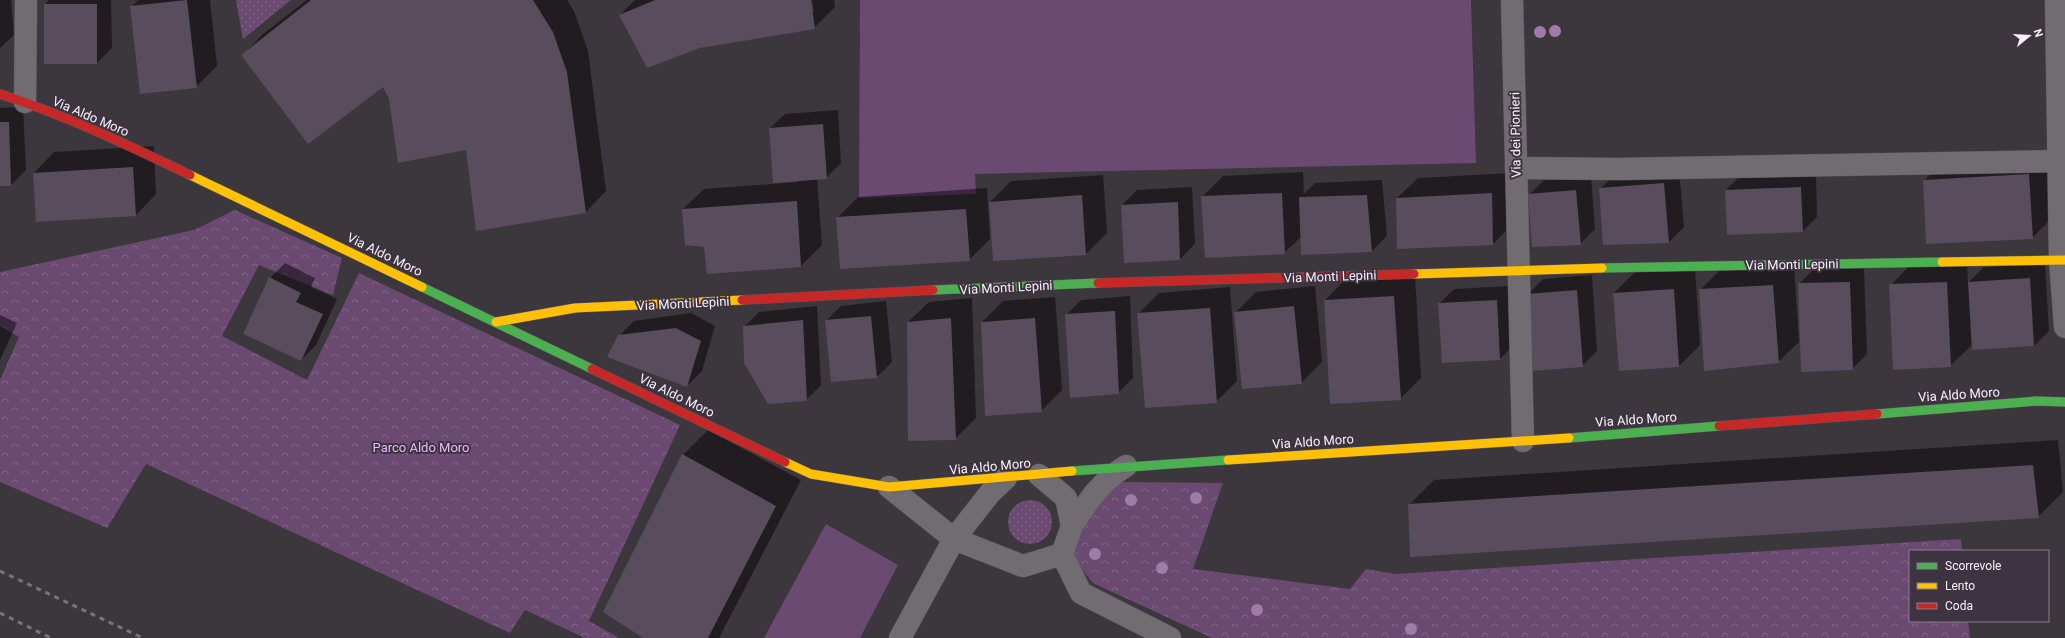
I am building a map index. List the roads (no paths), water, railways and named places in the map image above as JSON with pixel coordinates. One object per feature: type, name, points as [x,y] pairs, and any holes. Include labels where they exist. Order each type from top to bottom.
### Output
[{"type":"street","points":[[25,102],[26,0]]},
{"type":"street","name":"Via dei Pionieri","points":[[1512,0],[1518,271]]},
{"type":"street","points":[[2056,0],[2059,161],[2065,327]]},
{"type":"street","name":"Via Aldo Moro","points":[[0,94],[25,102],[147,154],[811,474],[889,487],[1006,478],[1126,466],[1523,440],[2036,401],[2065,402]]},
{"type":"street","points":[[1516,168],[1627,169],[2059,161]]},
{"type":"street","name":"Via Monti Lepini","points":[[496,322],[575,308],[1046,284],[1518,271],[2063,260]]},
{"type":"street","points":[[1518,271],[1523,440]]},
{"type":"street","points":[[1126,466],[1109,477],[1088,500],[1072,526],[1062,554],[1081,593],[1170,638]]},
{"type":"street","points":[[1039,475],[1066,498],[1072,526]]},
{"type":"street","points":[[900,638],[954,539],[990,493],[1006,478]]},
{"type":"street","points":[[889,487],[954,539],[1023,566],[1062,554]]},
{"type":"railway","points":[[0,571],[143,638]]},
{"type":"railway","points":[[0,613],[51,638]]},
{"type":"park label","name":"Parco Aldo Moro","points":[[421,447]]}]
